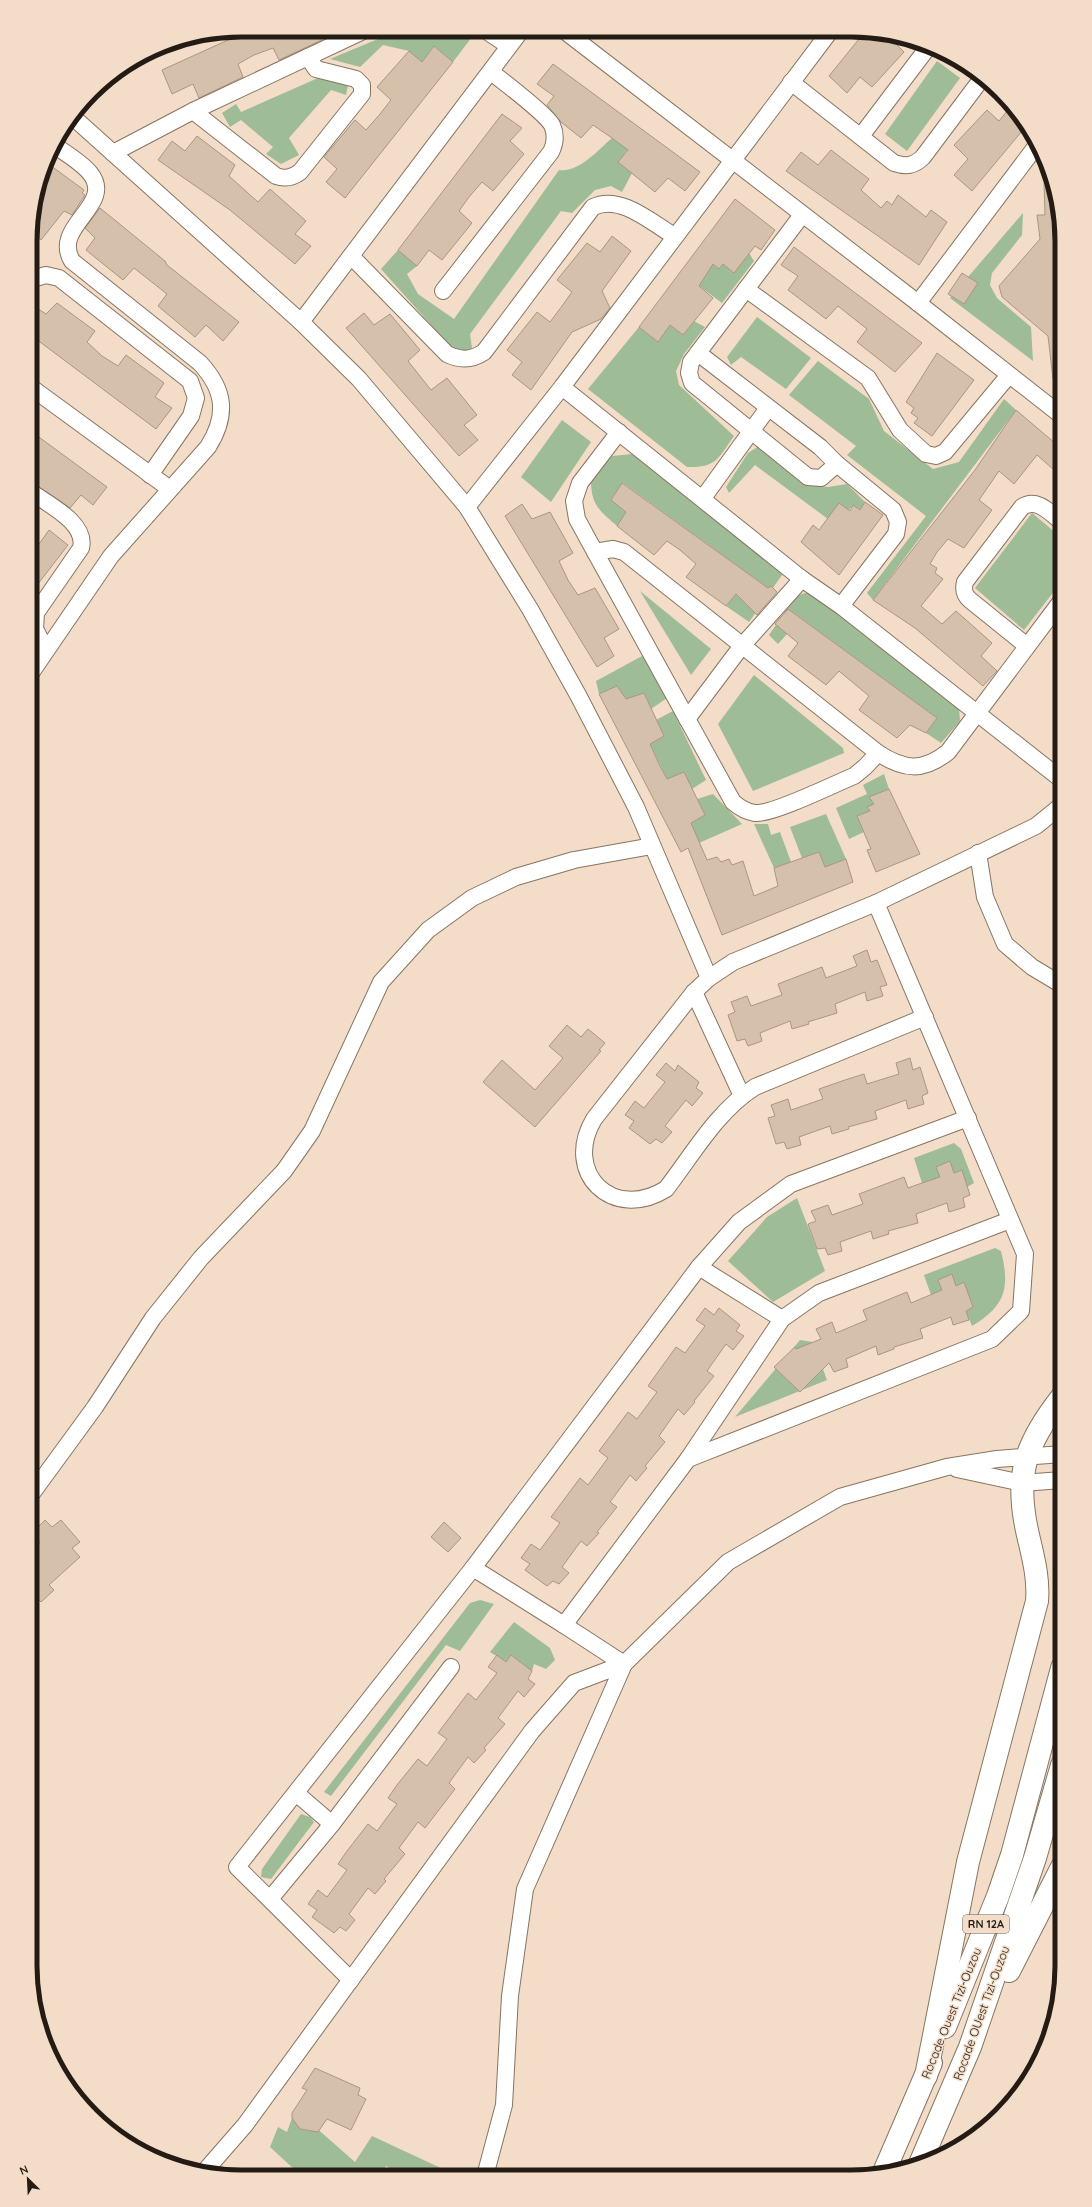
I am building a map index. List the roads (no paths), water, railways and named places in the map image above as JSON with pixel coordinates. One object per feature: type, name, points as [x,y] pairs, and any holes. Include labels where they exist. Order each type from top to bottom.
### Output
[{"type":"highway","points":[[926,2076],[968,1862],[1037,1601],[1038,1579],[1023,1514],[1022,1483],[1026,1457],[1041,1425],[1055,1406]]},
{"type":"highway","name":"Rocade Ouest Tizi-Ouzou","points":[[886,2167],[926,2076],[998,1896],[1012,1855],[1055,1694]]},
{"type":"highway","name":"Rocade OUest Tizi-Ouzou","points":[[922,2157],[970,2047],[1035,1858],[1055,1789]]},
{"type":"highway","points":[[970,2047],[1055,1881]]},
{"type":"street","points":[[113,153],[193,112],[350,37]]},
{"type":"street","points":[[496,37],[509,46]]},
{"type":"street","points":[[301,322],[516,37]]},
{"type":"street","points":[[572,37],[1055,411]]},
{"type":"street","points":[[468,507],[562,387],[674,236],[826,37]]},
{"type":"street","points":[[861,136],[925,51]]},
{"type":"street","points":[[193,112],[276,176],[281,178],[292,177],[300,172],[362,94],[362,85],[356,79],[316,69],[308,57]]},
{"type":"street","points":[[443,291],[551,152],[554,146],[554,132],[547,119],[491,72]]},
{"type":"street","points":[[791,82],[894,163],[902,166],[918,163],[979,83]]},
{"type":"street","points":[[76,120],[301,322],[359,379],[468,507],[530,609],[578,695],[636,807],[708,978]]},
{"type":"street","points":[[37,664],[111,556],[208,447],[216,434],[221,411],[218,388],[211,374],[200,363],[72,261],[67,249],[68,236],[94,200],[95,186],[90,173],[59,148]]},
{"type":"street","points":[[918,303],[1033,150]]},
{"type":"street","points":[[351,256],[447,354],[466,359],[479,356],[484,352],[594,207],[606,202],[620,204],[674,236]]},
{"type":"street","points":[[802,215],[689,367],[692,382],[750,432],[812,479],[825,476],[837,464]]},
{"type":"street","points":[[37,278],[46,275],[59,278],[190,381],[196,398],[191,416],[150,475]]},
{"type":"street","points":[[746,289],[868,378],[900,430],[926,454],[931,456],[945,452],[1009,375]]},
{"type":"street","points":[[698,353],[820,447],[837,464],[893,510],[898,522],[896,534],[841,606]]},
{"type":"street","points":[[562,387],[703,498],[802,579],[841,606],[1055,774]]},
{"type":"street","points":[[37,392],[170,489]]},
{"type":"street","points":[[703,498],[768,408]]},
{"type":"street","points":[[619,432],[580,483],[574,501],[577,519],[728,796],[740,808],[756,813],[773,810],[854,776],[878,753]]},
{"type":"street","points":[[37,496],[74,523],[82,536],[81,548],[37,612]]},
{"type":"street","points":[[1027,646],[970,600],[964,592],[965,582],[1022,507],[1031,503],[1036,504],[1055,517]]},
{"type":"street","points":[[595,552],[613,549],[624,552],[741,647],[878,753],[897,764],[908,767],[929,764],[948,752],[1055,609]]},
{"type":"street","points":[[687,719],[741,647],[802,579]]},
{"type":"street","points":[[37,633],[46,650]]},
{"type":"street","points":[[925,1017],[755,1087],[742,1096],[722,1115],[666,1189],[653,1197],[639,1201],[624,1200],[610,1196],[598,1187],[589,1175],[584,1161],[583,1146],[586,1132],[594,1119],[694,992],[708,978],[733,962],[876,903],[1036,826],[1055,810]]},
{"type":"street","points":[[37,1486],[95,1407],[152,1318],[201,1258],[284,1171],[312,1131],[381,982],[428,930],[472,898],[516,877],[574,860],[652,846]]},
{"type":"street","points":[[978,853],[985,896],[1005,944],[1032,967],[1055,981]]},
{"type":"street","points":[[688,1459],[992,1339],[1021,1311],[1025,1254],[876,903]]},
{"type":"street","points":[[694,992],[742,1096]]},
{"type":"street","points":[[352,1980],[237,1867],[473,1568],[699,1267],[739,1222],[791,1184],[968,1118]]},
{"type":"street","points":[[564,1625],[688,1459],[782,1319],[819,1293],[1010,1220]]},
{"type":"street","points":[[699,1267],[782,1319]]},
{"type":"street","points":[[487,2170],[504,2105],[510,1996],[525,1889],[624,1664],[728,1562],[840,1497],[947,1467],[1055,1455]]},
{"type":"street","points":[[947,1467],[1022,1483],[1055,1481]]},
{"type":"street","points":[[37,1483],[46,1474]]},
{"type":"street","points":[[473,1568],[624,1664]]},
{"type":"street","points":[[208,2167],[245,2124],[352,1980],[532,1731],[574,1683],[624,1664]]},
{"type":"street","points":[[270,1899],[332,1824],[451,1667]]},
{"type":"street","points":[[296,1793],[332,1824]]}]
